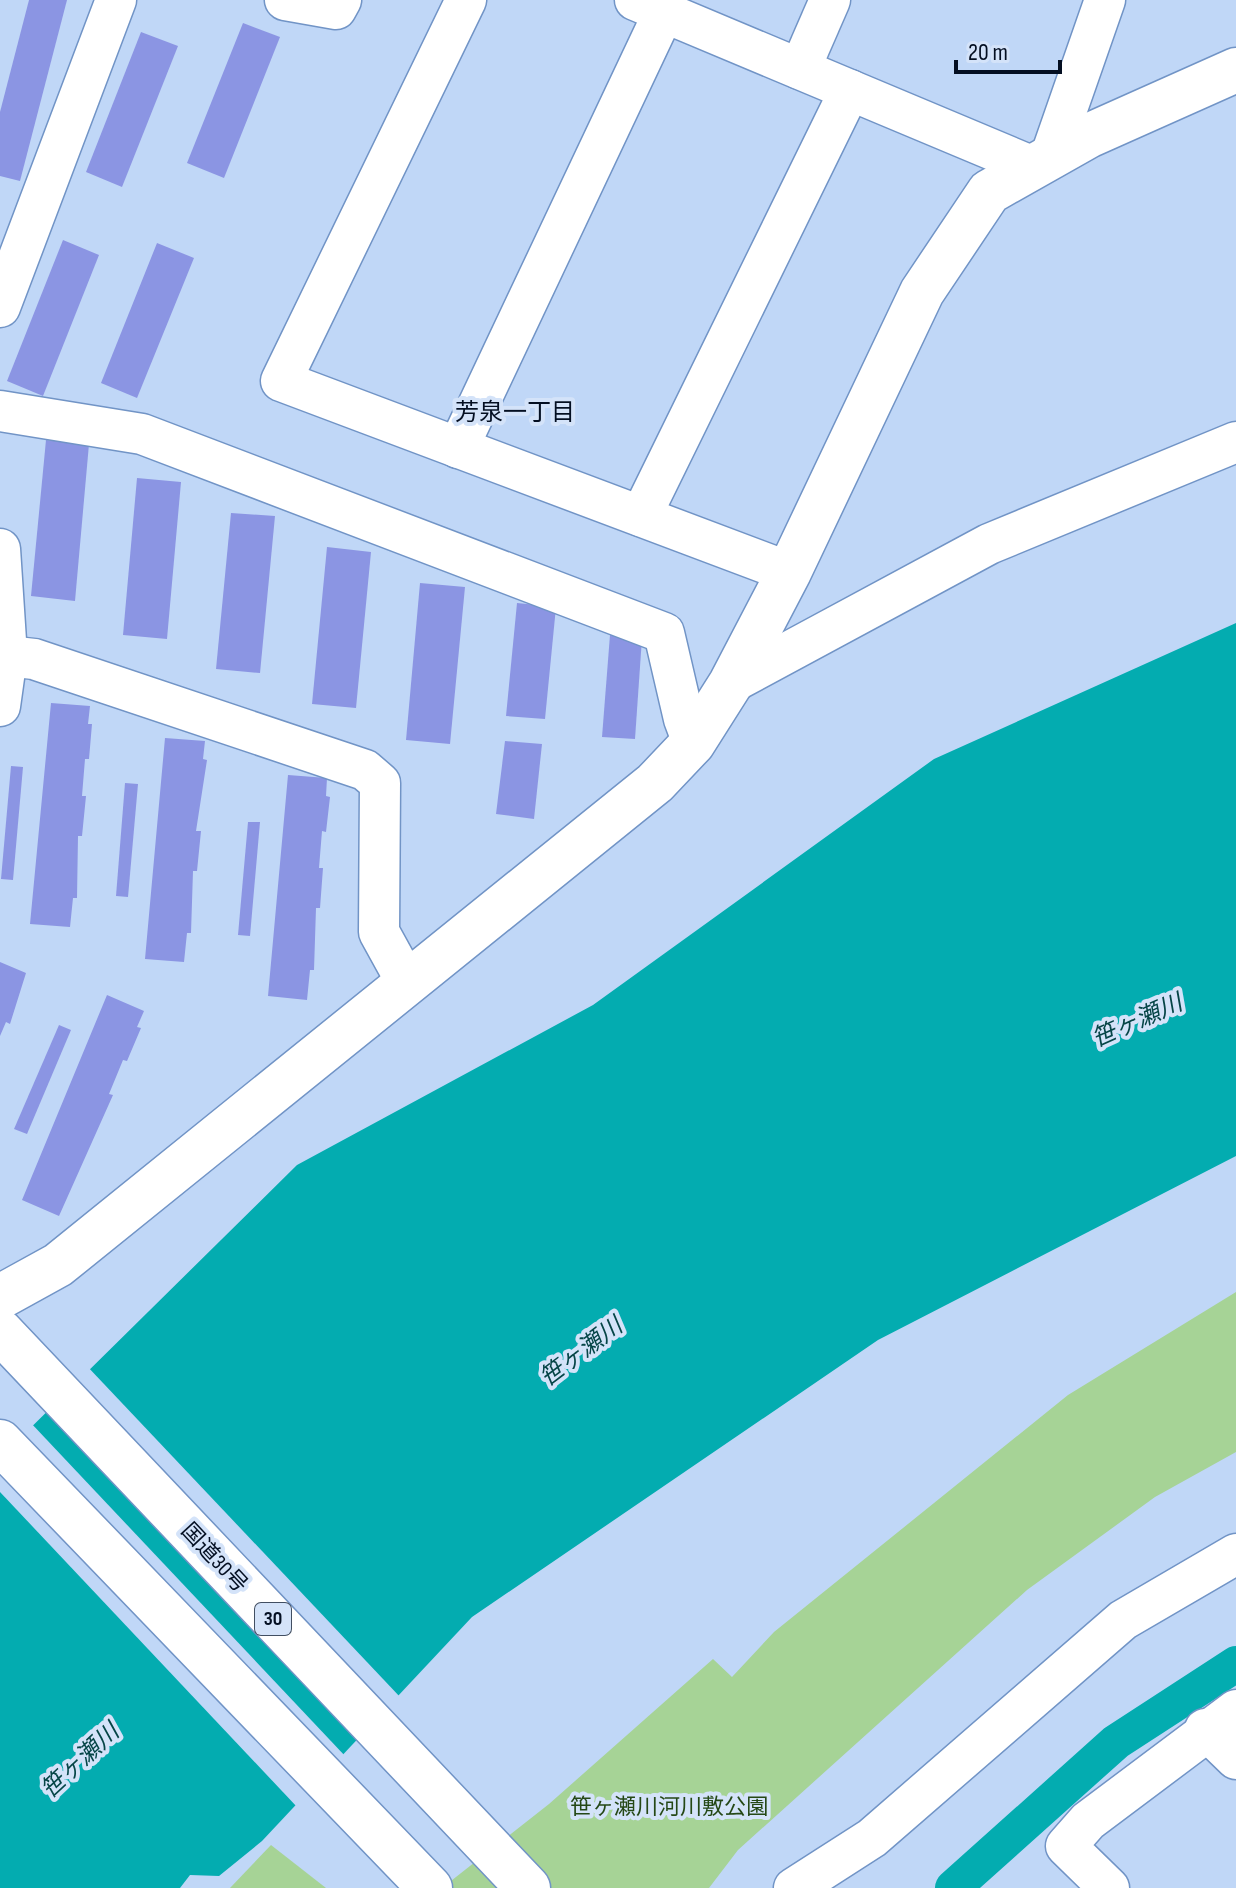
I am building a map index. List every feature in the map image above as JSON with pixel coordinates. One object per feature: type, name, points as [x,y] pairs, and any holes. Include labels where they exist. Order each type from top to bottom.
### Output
[{"type":"main road","points":[[0,1297],[58,1265],[655,783],[693,743],[731,683],[789,572],[922,292],[989,192],[1041,160],[1236,70]]},
{"type":"main road","name":"国道30号","points":[[9,1341],[528,1888]]},
{"type":"main road","points":[[0,1442],[430,1888]]},
{"type":"street","points":[[0,307],[116,0]]},
{"type":"street","points":[[285,0],[336,9],[341,0]]},
{"type":"street","points":[[466,0],[281,381],[789,572]]},
{"type":"street","points":[[800,69],[830,0]]},
{"type":"street","points":[[458,448],[650,6],[850,90],[1041,160],[1105,0]]},
{"type":"street","points":[[641,516],[850,90]]},
{"type":"street","points":[[0,411],[142,434],[664,633],[684,719],[693,743]]},
{"type":"street","points":[[731,683],[989,544],[1236,442]]},
{"type":"street","points":[[0,549],[3,684]]},
{"type":"street","points":[[3,684],[34,659],[365,770],[380,783],[379,932],[406,981]]},
{"type":"street","points":[[794,1888],[872,1838],[1123,1620],[1236,1554]]},
{"type":"street","points":[[1109,1888],[1066,1846],[1088,1821],[1221,1720],[1236,1759]]},
{"type":"green space","name":"笹ヶ瀬川河川敷公園","points":[[1236,1292],[1236,1452],[1155,1497],[1027,1590],[738,1850],[709,1888],[442,1888],[549,1804],[713,1659],[732,1677],[774,1632],[1068,1395]]},
{"type":"green space","points":[[271,1845],[326,1888],[230,1888]]},
{"type":"water","name":"笹ヶ瀬川","points":[[1236,623],[1236,1156],[878,1340],[472,1617],[262,1841],[219,1876],[190,1875],[180,1888],[0,1888],[0,1458],[297,1165],[593,1005],[934,759]]},
{"type":"pier","points":[[86,1365],[401,1698],[360,1742],[44,1407]]},
{"type":"pier","points":[[30,1422],[346,1757],[298,1808],[0,1492],[0,1452]]},
{"type":"building","points":[[29,0],[67,0],[20,181],[0,176],[0,112]]},
{"type":"building","points":[[243,23],[280,37],[224,178],[187,163]]},
{"type":"building","points":[[141,32],[178,46],[122,187],[86,172]]},
{"type":"building","points":[[63,240],[99,255],[43,396],[7,381]]},
{"type":"building","points":[[157,243],[194,258],[137,398],[101,383]]},
{"type":"building","points":[[46,440],[89,444],[75,601],[31,596]]},
{"type":"building","points":[[137,478],[181,482],[167,639],[123,635]]},
{"type":"building","points":[[231,513],[275,516],[260,673],[216,669]]},
{"type":"building","points":[[327,547],[371,552],[356,708],[312,704]]},
{"type":"building","points":[[420,583],[465,587],[450,744],[406,740]]},
{"type":"building","points":[[517,603],[556,607],[545,719],[506,716]]},
{"type":"building","points":[[610,635],[642,638],[635,739],[602,737]]},
{"type":"building","points":[[51,703],[90,706],[88,724],[92,724],[89,759],[85,759],[82,796],[86,796],[82,836],[78,836],[77,898],[73,898],[70,927],[30,924]]},
{"type":"building","points":[[165,738],[205,741],[203,759],[207,760],[196,831],[201,831],[197,871],[193,871],[191,933],[187,933],[184,962],[145,959]]},
{"type":"building","points":[[505,741],[542,744],[534,819],[496,814]]},
{"type":"building","points":[[11,766],[23,767],[13,880],[1,879]]},
{"type":"building","points":[[288,775],[327,778],[326,796],[330,797],[326,832],[322,831],[320,908],[316,908],[314,970],[310,970],[307,1000],[268,996]]},
{"type":"building","points":[[125,783],[138,784],[128,897],[116,896]]},
{"type":"building","points":[[248,822],[260,822],[250,936],[238,935]]},
{"type":"building","points":[[0,962],[26,973],[10,1024],[6,1022],[0,1036]]},
{"type":"building","points":[[107,995],[144,1011],[137,1027],[141,1028],[127,1061],[123,1060],[109,1094],[113,1095],[59,1216],[22,1200]]},
{"type":"building","points":[[59,1025],[71,1030],[27,1134],[14,1129]]},
{"type":"waterway","points":[[953,1888],[1116,1742],[1236,1664]]},
{"type":"district","name":"芳泉一丁目","points":[[515,412]]}]
